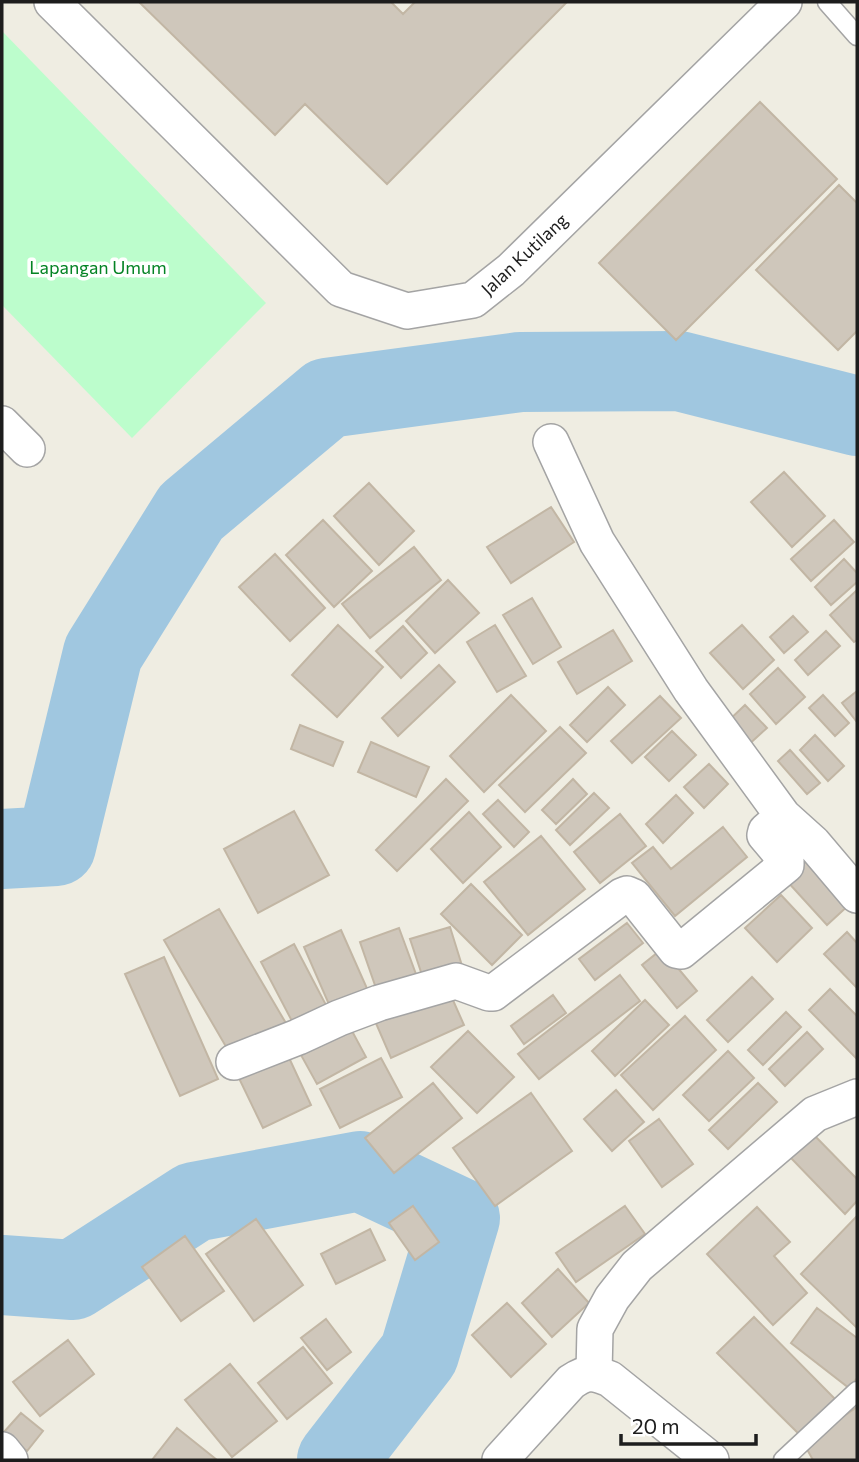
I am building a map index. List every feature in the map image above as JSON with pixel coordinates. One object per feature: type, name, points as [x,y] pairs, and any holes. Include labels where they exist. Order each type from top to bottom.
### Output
[{"type":"street","name":"Jalan Kutilang","points":[[51,2],[341,289],[407,311],[473,300],[511,270],[784,2]]},
{"type":"street","points":[[2,424],[27,449]]},
{"type":"street","points":[[551,442],[597,542],[691,690],[783,816],[813,843],[857,895]]},
{"type":"street","points":[[234,1062],[379,1003],[456,981],[493,993],[627,894],[634,897],[676,950],[681,951],[786,865],[786,860],[765,835],[783,816]]},
{"type":"street","points":[[587,1374],[596,1329],[612,1298],[637,1266],[815,1114],[857,1097]]},
{"type":"street","points":[[500,1460],[571,1382],[587,1374],[610,1379],[711,1460]]},
{"type":"street","points":[[2,1450],[10,1460]]},
{"type":"lane","points":[[827,2],[857,36]]},
{"type":"lane","points":[[783,1460],[857,1391]]},
{"type":"green space","name":"Lapangan Umum","points":[[2,31],[266,303],[132,438],[2,305]]},
{"type":"building","points":[[139,2],[391,2],[403,14],[415,2],[567,2],[387,184],[305,104],[275,135]]},
{"type":"building","points":[[760,102],[837,179],[676,340],[599,263]]},
{"type":"building","points":[[839,185],[857,203],[857,331],[838,350],[756,270]]},
{"type":"building","points":[[784,472],[825,516],[792,547],[751,502]]},
{"type":"building","points":[[369,483],[414,531],[379,565],[334,516]]},
{"type":"building","points":[[551,507],[574,542],[511,583],[487,547]]},
{"type":"building","points":[[323,520],[372,571],[334,607],[286,555]]},
{"type":"building","points":[[834,520],[854,542],[811,581],[791,559]]},
{"type":"building","points":[[414,547],[441,580],[370,638],[342,604]]},
{"type":"building","points":[[275,554],[325,608],[290,641],[239,587]]},
{"type":"building","points":[[844,559],[857,573],[857,582],[831,605],[815,587]]},
{"type":"building","points":[[448,580],[479,613],[435,653],[406,621]]},
{"type":"building","points":[[857,590],[857,640],[854,642],[830,615]]},
{"type":"building","points":[[532,598],[561,647],[533,664],[503,615]]},
{"type":"building","points":[[793,616],[808,632],[784,653],[770,637]]},
{"type":"building","points":[[338,625],[383,667],[337,717],[292,675]]},
{"type":"building","points":[[495,625],[526,676],[497,692],[467,642]]},
{"type":"building","points":[[742,625],[774,660],[743,689],[710,653]]},
{"type":"building","points":[[403,626],[427,653],[401,678],[376,651]]},
{"type":"building","points":[[613,630],[632,661],[577,694],[558,662]]},
{"type":"building","points":[[826,631],[840,646],[808,675],[795,660]]},
{"type":"building","points":[[439,665],[455,682],[398,736],[382,718]]},
{"type":"building","points":[[778,668],[805,697],[776,724],[750,694]]},
{"type":"building","points":[[608,687],[625,705],[587,742],[570,725]]},
{"type":"building","points":[[857,691],[857,722],[842,703]]},
{"type":"building","points":[[511,695],[546,731],[484,792],[450,756]]},
{"type":"building","points":[[823,695],[849,723],[835,736],[809,708]]},
{"type":"building","points":[[660,696],[681,718],[632,763],[611,741]]},
{"type":"building","points":[[745,705],[767,728],[746,747],[725,724]]},
{"type":"building","points":[[300,725],[343,742],[333,766],[291,749]]},
{"type":"building","points":[[560,727],[586,753],[525,812],[499,785]]},
{"type":"building","points":[[672,731],[696,755],[669,781],[645,757]]},
{"type":"building","points":[[815,735],[844,766],[828,781],[800,750]]},
{"type":"building","points":[[371,742],[429,767],[416,797],[358,772]]},
{"type":"building","points":[[790,750],[820,783],[807,794],[778,761]]},
{"type":"building","points":[[709,764],[728,784],[704,808],[684,787]]},
{"type":"building","points":[[446,779],[468,801],[397,871],[376,850]]},
{"type":"building","points":[[573,779],[587,794],[556,824],[542,810]]},
{"type":"building","points":[[594,793],[609,808],[570,845],[556,830]]},
{"type":"building","points":[[676,795],[693,813],[663,843],[646,824]]},
{"type":"building","points":[[498,800],[529,832],[514,847],[483,814]]},
{"type":"building","points":[[294,811],[329,875],[258,913],[224,849]]},
{"type":"building","points":[[469,812],[501,847],[463,883],[431,849]]},
{"type":"building","points":[[620,814],[646,846],[600,883],[574,852]]},
{"type":"building","points":[[723,827],[747,857],[675,916],[632,863],[653,847],[671,869]]},
{"type":"building","points":[[541,836],[585,889],[528,935],[484,882]]},
{"type":"building","points":[[810,858],[851,903],[827,925],[786,880]]},
{"type":"building","points":[[471,884],[522,935],[492,965],[441,914]]},
{"type":"building","points":[[781,895],[812,928],[777,962],[745,928]]},
{"type":"building","points":[[219,909],[287,1025],[232,1057],[164,940]]},
{"type":"building","points":[[627,923],[643,943],[595,980],[579,959]]},
{"type":"building","points":[[450,927],[464,972],[425,984],[410,939]]},
{"type":"building","points":[[399,928],[417,977],[377,991],[360,942]]},
{"type":"building","points":[[341,930],[369,993],[331,1009],[304,947]]},
{"type":"building","points":[[847,932],[857,943],[857,988],[824,954]]},
{"type":"building","points":[[294,944],[326,1005],[293,1023],[261,962]]},
{"type":"building","points":[[662,949],[697,991],[677,1008],[642,965]]},
{"type":"building","points":[[164,957],[218,1079],[180,1096],[125,974]]},
{"type":"building","points":[[620,975],[640,1001],[539,1079],[518,1054]]},
{"type":"building","points":[[752,977],[773,999],[728,1042],[707,1020]]},
{"type":"building","points":[[448,989],[464,1025],[391,1058],[375,1021]]},
{"type":"building","points":[[830,989],[857,1016],[857,1059],[809,1010]]},
{"type":"building","points":[[553,995],[566,1013],[524,1044],[511,1026]]},
{"type":"building","points":[[645,1000],[669,1025],[615,1076],[592,1051]]},
{"type":"building","points":[[786,1012],[801,1027],[763,1065],[748,1050]]},
{"type":"building","points":[[685,1016],[716,1050],[653,1110],[621,1075]]},
{"type":"building","points":[[345,1018],[366,1057],[317,1084],[296,1046]]},
{"type":"building","points":[[468,1031],[514,1077],[477,1113],[431,1067]]},
{"type":"building","points":[[807,1032],[823,1049],[785,1086],[769,1069]]},
{"type":"building","points":[[284,1047],[311,1105],[263,1128],[235,1070]]},
{"type":"building","points":[[728,1051],[754,1078],[709,1121],[683,1095]]},
{"type":"building","points":[[381,1058],[402,1097],[340,1128],[320,1089]]},
{"type":"building","points":[[433,1083],[462,1118],[394,1173],[365,1138]]},
{"type":"building","points":[[758,1083],[777,1102],[728,1149],[709,1130]]},
{"type":"building","points":[[616,1090],[644,1122],[612,1151],[584,1119]]},
{"type":"building","points":[[531,1093],[572,1151],[495,1206],[453,1148]]},
{"type":"building","points":[[659,1119],[693,1164],[662,1187],[629,1141]]},
{"type":"building","points":[[813,1134],[857,1179],[857,1201],[845,1214],[790,1157]]},
{"type":"building","points":[[413,1206],[439,1242],[415,1260],[389,1223]]},
{"type":"building","points":[[625,1206],[645,1234],[576,1282],[556,1253]]},
{"type":"building","points":[[757,1207],[790,1242],[774,1256],[807,1293],[773,1325],[707,1254]]},
{"type":"building","points":[[857,1216],[857,1328],[801,1274]]},
{"type":"building","points":[[256,1219],[303,1285],[254,1321],[206,1254]]},
{"type":"building","points":[[370,1229],[385,1260],[336,1284],[321,1254]]},
{"type":"building","points":[[185,1236],[224,1291],[181,1321],[142,1267]]},
{"type":"building","points":[[558,1269],[589,1303],[552,1337],[522,1303]]},
{"type":"building","points":[[507,1303],[546,1344],[511,1377],[472,1335]]},
{"type":"building","points":[[817,1308],[857,1338],[857,1378],[849,1388],[791,1343]]},
{"type":"building","points":[[754,1317],[838,1402],[802,1437],[717,1353]]},
{"type":"building","points":[[326,1319],[351,1352],[327,1370],[301,1338]]},
{"type":"building","points":[[68,1340],[94,1374],[40,1416],[13,1382]]},
{"type":"building","points":[[303,1347],[332,1383],[287,1419],[258,1383]]},
{"type":"building","points":[[230,1364],[277,1421],[232,1457],[185,1400]]},
{"type":"building","points":[[857,1407],[857,1460],[813,1460],[804,1444]]},
{"type":"building","points":[[21,1413],[43,1431],[27,1451],[4,1432]]},
{"type":"building","points":[[177,1428],[217,1460],[152,1460]]},
{"type":"waterway","points":[[2,849],[56,846],[103,653],[191,512],[327,398],[520,372],[679,371],[857,416]]},
{"type":"waterway","points":[[2,1275],[73,1280],[194,1202],[360,1171],[460,1218],[419,1354],[337,1460]]}]
